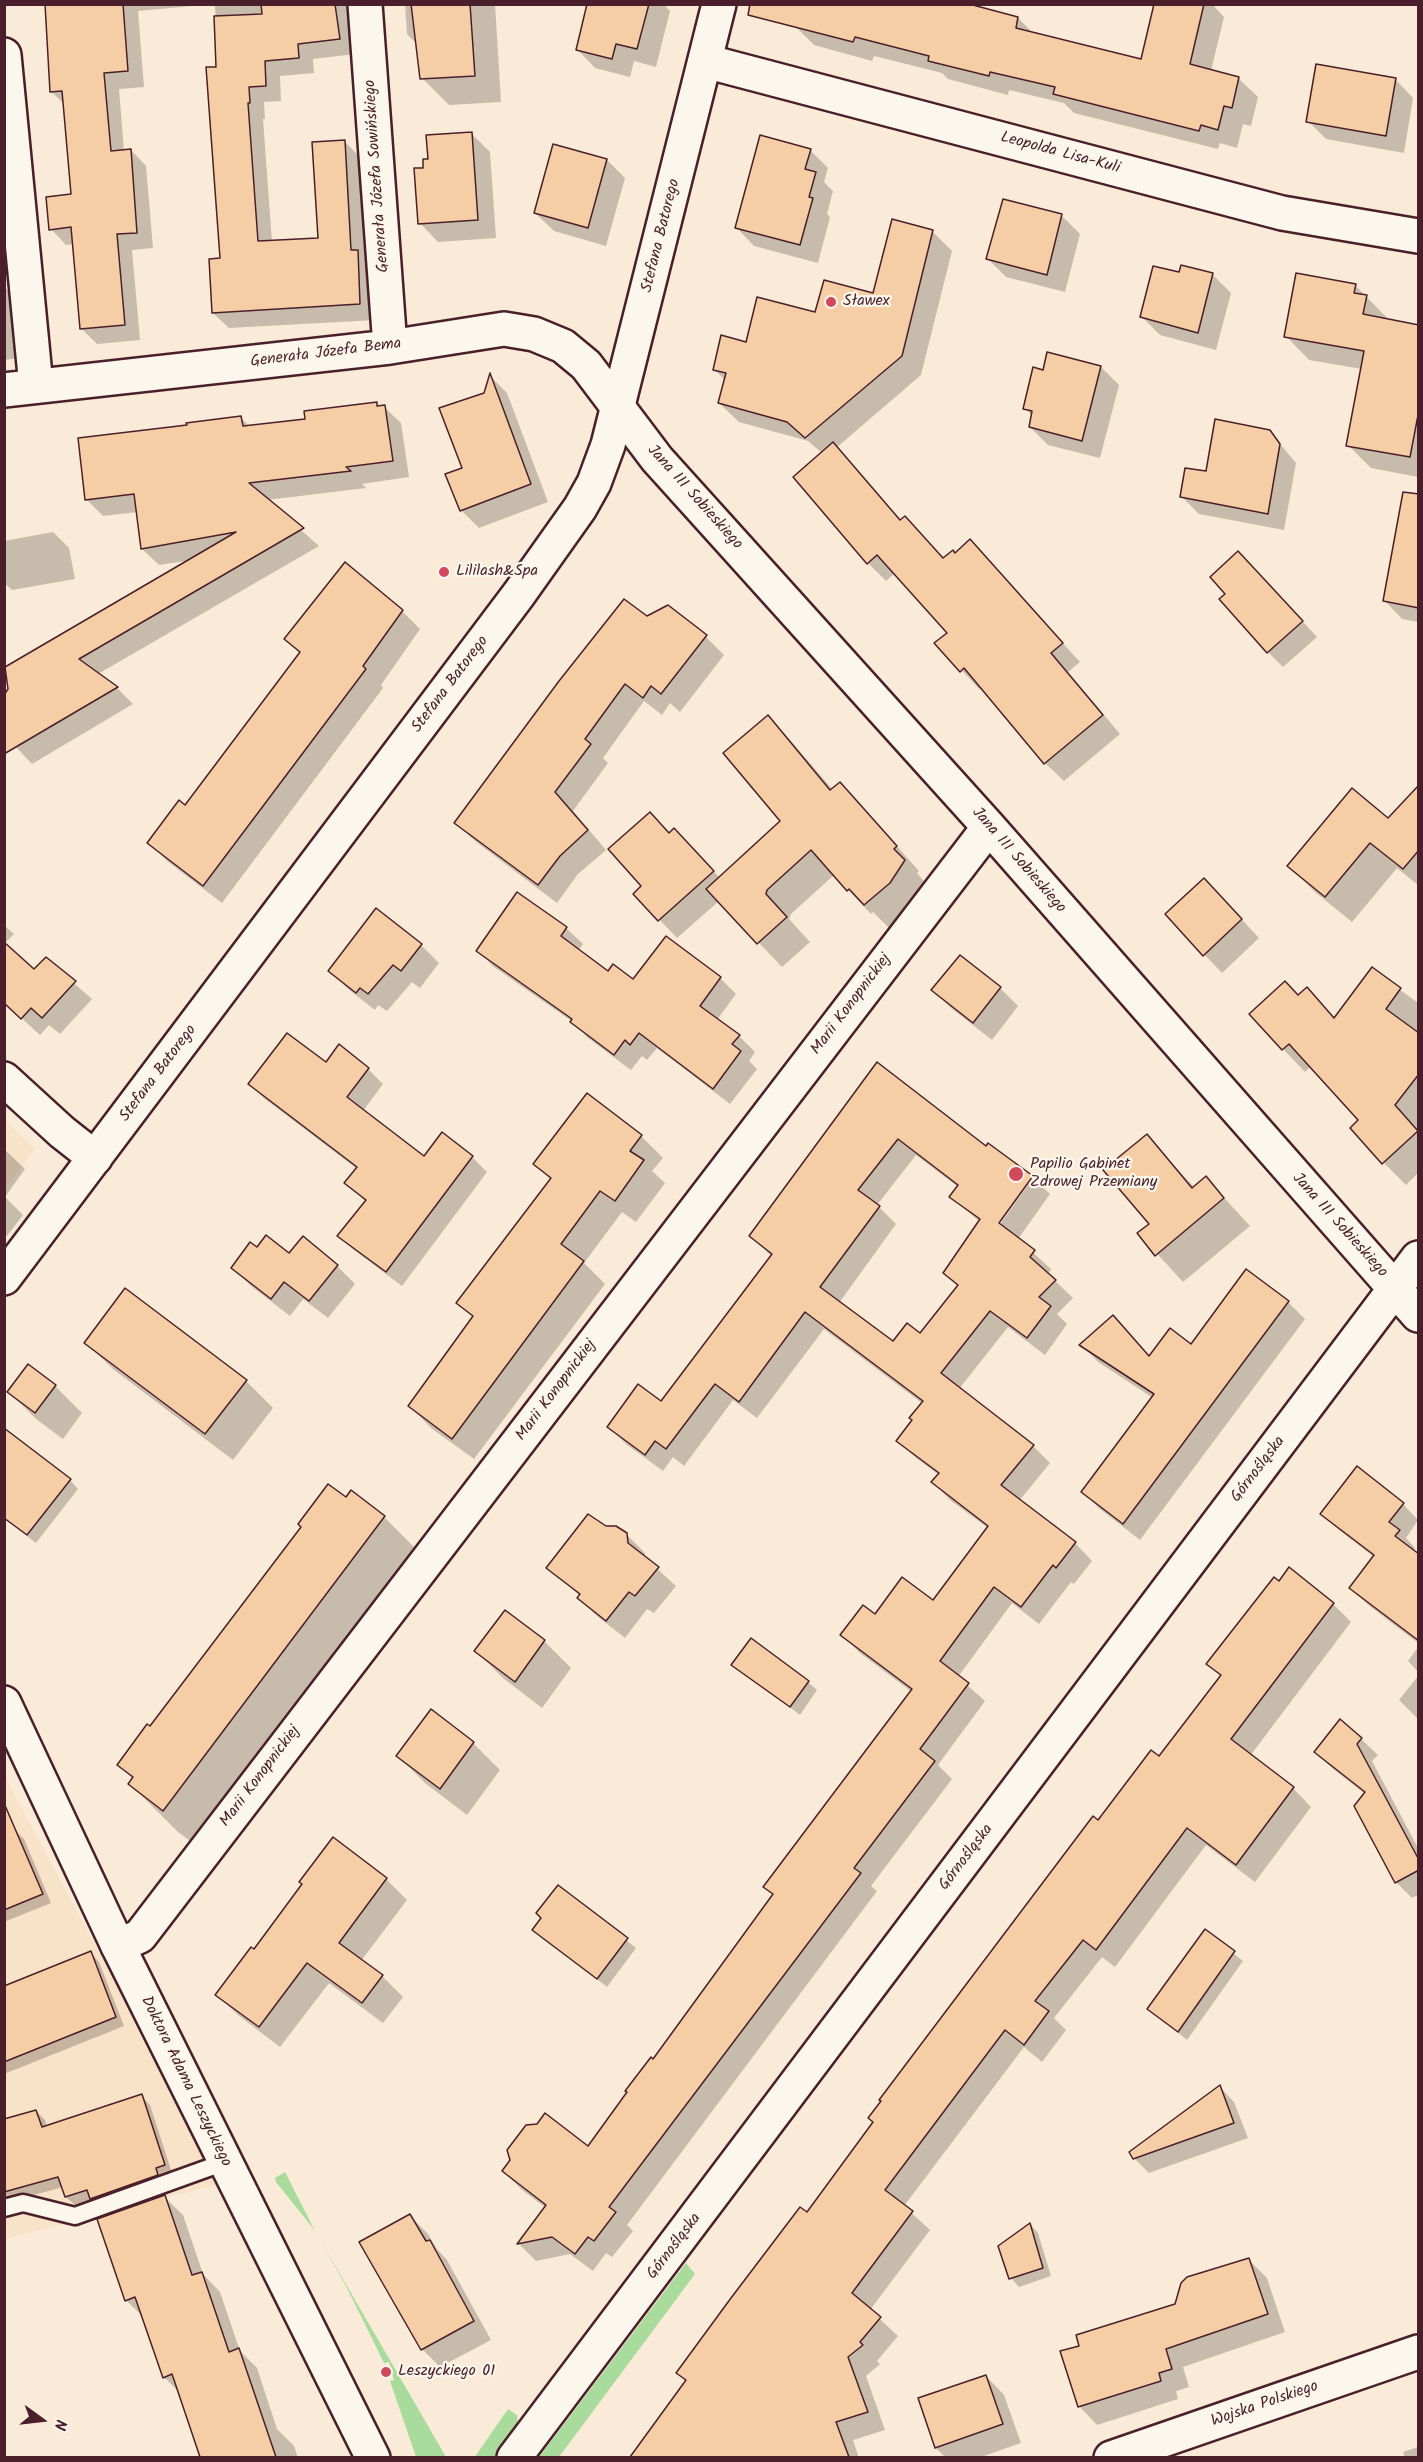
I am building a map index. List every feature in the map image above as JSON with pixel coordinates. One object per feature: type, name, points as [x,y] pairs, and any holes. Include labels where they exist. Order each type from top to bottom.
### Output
[{"type":"street","name":"Generała Józefa Sowińskiego","points":[[365,4],[390,347]]},
{"type":"street","name":"Stefana Batorego","points":[[4,1278],[519,594],[580,508],[594,483],[608,445],[719,4]]},
{"type":"street","points":[[4,55],[20,388]]},
{"type":"street","name":"Leopolda Lisa-Kuli","points":[[705,61],[1282,213],[1419,236]]},
{"type":"street","name":"Generała Józefa Bema","points":[[20,388],[390,347],[504,329],[534,334],[563,346],[586,365],[618,406]]},
{"type":"street","name":"Jana III Sobieskiego","points":[[618,406],[657,459],[988,827],[1419,1315]]},
{"type":"street","name":"Marii Konopnickiej","points":[[118,1946],[140,1936],[988,827]]},
{"type":"street","points":[[4,1079],[62,1132],[95,1158]]},
{"type":"street","name":"Górnośląska","points":[[519,2453],[1419,1258]]},
{"type":"street","name":"Doktora Adama Leszyckiego","points":[[4,1703],[118,1946],[373,2457]]},
{"type":"street","name":"Wojska Polskiego","points":[[1111,2457],[1419,2352]]},
{"type":"lane","points":[[4,2208],[23,2203],[75,2216],[225,2162]]},
{"type":"shaded area","points":[[5,1121],[35,1149],[5,1190]]},
{"type":"shaded area","points":[[4,1775],[223,2183],[5,2239],[4,2239]]},
{"type":"green space","points":[[285,2172],[315,2231],[276,2182],[275,2178]]},
{"type":"green space","points":[[322,2242],[446,2457],[416,2457],[390,2381],[394,2380],[389,2362],[384,2363]]},
{"type":"green space","points":[[686,2263],[695,2274],[559,2457],[539,2457]]},
{"type":"green space","points":[[508,2409],[517,2415],[518,2425],[494,2457],[474,2458]]},
{"type":"building","points":[[45,4],[123,4],[128,71],[104,73],[111,151],[131,149],[137,233],[117,234],[125,325],[80,329],[71,227],[49,230],[46,197],[71,194],[62,91],[50,92]]},
{"type":"building","points":[[261,4],[335,4],[340,39],[298,44],[299,58],[265,61],[266,86],[249,87],[250,103],[248,103],[258,241],[318,238],[312,142],[345,140],[351,250],[358,250],[360,304],[212,313],[209,259],[220,258],[206,67],[216,67],[214,16],[262,14]]},
{"type":"building","points":[[411,4],[470,4],[475,76],[420,79]]},
{"type":"building","points":[[587,4],[649,4],[637,49],[616,44],[612,59],[576,50]]},
{"type":"building","points":[[750,4],[969,4],[1018,17],[1016,28],[1141,59],[1154,4],[1204,4],[1190,64],[1239,77],[1232,108],[1224,106],[1218,130],[1201,125],[1199,131],[1053,94],[1055,87],[990,72],[989,76],[928,61],[929,56],[855,37],[853,42],[748,15]]},
{"type":"building","points":[[1316,64],[1396,78],[1386,136],[1306,122]]},
{"type":"building","points":[[472,132],[478,220],[418,224],[414,168],[423,168],[423,159],[428,159],[426,135]]},
{"type":"building","points":[[760,135],[811,149],[805,169],[816,172],[809,197],[813,198],[800,245],[735,228]]},
{"type":"building","points":[[553,144],[607,159],[588,228],[534,213]]},
{"type":"building","points":[[1003,199],[1062,214],[1047,275],[986,259]]},
{"type":"building","points":[[892,219],[933,230],[902,356],[805,438],[787,422],[718,403],[726,373],[713,370],[721,335],[746,342],[757,297],[815,312],[824,280],[873,293]]},
{"type":"building","points":[[1181,265],[1213,273],[1198,333],[1140,317],[1153,266],[1179,272]]},
{"type":"building","points":[[1296,273],[1356,284],[1354,293],[1367,295],[1363,314],[1419,325],[1419,410],[1410,457],[1346,446],[1364,351],[1284,337]]},
{"type":"building","points":[[1047,352],[1101,366],[1082,441],[1029,427],[1032,411],[1023,409],[1033,367],[1043,370]]},
{"type":"building","points":[[490,373],[531,484],[460,511],[445,474],[462,468],[439,408],[484,393]]},
{"type":"building","points":[[377,402],[377,406],[385,405],[393,461],[346,467],[351,471],[249,483],[304,528],[79,659],[118,687],[4,754],[4,695],[8,689],[5,667],[236,532],[141,549],[134,494],[85,500],[78,438],[241,416],[243,426],[305,419],[304,411]]},
{"type":"building","points":[[1215,419],[1270,430],[1280,444],[1268,514],[1180,497],[1185,468],[1206,471]]},
{"type":"building","points":[[833,442],[900,520],[905,516],[943,558],[953,550],[955,553],[970,539],[1063,643],[1051,653],[1103,715],[1044,764],[964,668],[960,672],[934,643],[947,633],[877,555],[867,564],[793,477]]},
{"type":"building","points":[[1403,492],[1419,494],[1419,608],[1383,601]]},
{"type":"building","points":[[1238,551],[1303,621],[1267,653],[1219,599],[1225,594],[1210,577]]},
{"type":"building","points":[[345,562],[403,610],[363,666],[366,669],[203,886],[147,843],[179,800],[185,805],[300,652],[284,639]]},
{"type":"building","points":[[624,599],[647,616],[668,605],[707,635],[661,694],[651,686],[643,698],[625,684],[585,739],[591,744],[555,792],[588,830],[560,856],[538,885],[454,823],[559,681]]},
{"type":"building","points":[[768,715],[830,790],[840,782],[897,846],[894,849],[905,860],[890,883],[864,905],[849,889],[847,891],[811,850],[767,890],[766,894],[787,917],[757,944],[706,889],[780,821],[723,753]]},
{"type":"building","points":[[1419,785],[1419,850],[1403,869],[1370,843],[1325,897],[1287,866],[1352,788],[1388,818]]},
{"type":"building","points":[[650,812],[669,833],[674,828],[714,871],[658,921],[633,894],[641,886],[608,849]]},
{"type":"building","points":[[1204,878],[1242,919],[1203,956],[1165,914]]},
{"type":"building","points":[[517,892],[567,927],[561,936],[608,971],[613,964],[633,979],[666,936],[721,977],[700,1006],[740,1035],[732,1044],[741,1051],[713,1089],[639,1033],[630,1045],[625,1040],[614,1055],[570,1022],[572,1019],[476,951]]},
{"type":"building","points":[[376,908],[422,944],[401,971],[393,965],[368,994],[360,988],[356,993],[328,971]]},
{"type":"building","points":[[4,942],[34,969],[46,957],[76,981],[42,1018],[31,1008],[21,1019],[4,1003]]},
{"type":"building","points":[[960,955],[1001,987],[973,1023],[931,990]]},
{"type":"building","points":[[1372,967],[1401,988],[1386,1009],[1419,1033],[1419,1074],[1395,1105],[1418,1131],[1382,1164],[1350,1128],[1358,1120],[1289,1044],[1282,1050],[1249,1014],[1285,981],[1298,995],[1307,987],[1334,1018]]},
{"type":"building","points":[[287,1033],[326,1062],[339,1044],[369,1068],[347,1097],[424,1156],[442,1132],[473,1156],[386,1272],[337,1236],[366,1200],[344,1183],[357,1167],[248,1084]]},
{"type":"building","points":[[877,1062],[986,1146],[988,1143],[1033,1176],[999,1223],[1035,1250],[1030,1257],[1056,1280],[1039,1297],[1051,1306],[1027,1338],[990,1311],[941,1373],[1034,1445],[1001,1485],[1076,1542],[1056,1568],[1053,1565],[1021,1607],[994,1587],[940,1661],[969,1683],[920,1749],[935,1761],[854,1868],[861,1873],[609,2207],[616,2212],[594,2241],[588,2237],[575,2254],[552,2237],[517,2244],[546,2205],[502,2171],[510,2160],[507,2150],[526,2125],[537,2124],[545,2113],[588,2146],[627,2092],[625,2091],[651,2057],[653,2059],[773,1894],[763,1887],[912,1689],[840,1635],[863,1605],[875,1614],[902,1577],[933,1600],[988,1526],[931,1482],[939,1473],[896,1441],[912,1420],[909,1418],[923,1401],[805,1312],[739,1402],[715,1384],[666,1449],[655,1441],[645,1455],[607,1427],[638,1384],[661,1401],[772,1254],[749,1236]],"holes":[[[898,1139],[958,1185],[949,1197],[980,1219],[943,1273],[958,1285],[920,1333],[907,1323],[893,1341],[820,1287],[880,1206],[858,1190]]]},
{"type":"building","points":[[587,1093],[642,1135],[630,1151],[644,1160],[615,1201],[600,1191],[561,1244],[584,1261],[452,1439],[408,1406],[473,1316],[456,1303],[551,1178],[533,1164]]},
{"type":"building","points":[[1147,1134],[1192,1188],[1206,1176],[1224,1198],[1155,1256],[1137,1233],[1149,1224],[1103,1170]]},
{"type":"building","points":[[266,1235],[289,1253],[303,1236],[338,1265],[309,1301],[284,1282],[271,1299],[231,1268],[250,1242],[257,1247]]},
{"type":"building","points":[[1246,1269],[1289,1301],[1123,1524],[1081,1492],[1154,1394],[1079,1345],[1113,1315],[1149,1356],[1170,1328],[1191,1344]]},
{"type":"building","points":[[125,1288],[247,1380],[205,1434],[84,1343]]},
{"type":"building","points":[[28,1364],[56,1385],[35,1413],[7,1392]]},
{"type":"building","points":[[4,1428],[71,1479],[27,1535],[4,1518]]},
{"type":"building","points":[[1357,1466],[1404,1503],[1389,1522],[1400,1530],[1395,1536],[1419,1554],[1419,1641],[1349,1588],[1374,1555],[1320,1514]]},
{"type":"building","points":[[328,1484],[346,1497],[351,1490],[385,1516],[163,1811],[128,1784],[133,1777],[117,1765],[147,1724],[150,1726],[301,1527],[298,1524]]},
{"type":"building","points":[[588,1514],[606,1526],[616,1526],[627,1533],[628,1543],[659,1567],[635,1596],[629,1592],[606,1621],[577,1598],[580,1594],[546,1568]]},
{"type":"building","points":[[1289,1567],[1334,1603],[1231,1739],[1294,1787],[1236,1865],[1187,1828],[1096,1950],[1083,1940],[1035,2001],[1049,2011],[1024,2045],[1005,2030],[885,2190],[913,2211],[852,2293],[881,2317],[860,2342],[863,2345],[848,2357],[868,2412],[836,2422],[849,2457],[630,2457],[686,2380],[676,2373],[731,2298],[800,2207],[807,2212],[873,2122],[868,2118],[881,2101],[879,2100],[1093,1816],[1098,1820],[1151,1750],[1159,1756],[1221,1675],[1206,1664],[1274,1577],[1279,1581]]},
{"type":"building","points":[[505,1610],[545,1640],[515,1682],[474,1651]]},
{"type":"building","points":[[751,1638],[809,1681],[790,1707],[731,1665]]},
{"type":"building","points":[[431,1709],[474,1742],[440,1789],[396,1756]]},
{"type":"building","points":[[1340,1719],[1362,1738],[1357,1744],[1419,1860],[1419,1870],[1395,1883],[1354,1806],[1365,1792],[1314,1752]]},
{"type":"building","points":[[4,1803],[43,1894],[4,1910]]},
{"type":"building","points":[[333,1837],[387,1878],[339,1943],[383,1975],[362,2003],[307,1963],[259,2027],[215,1995],[251,1947],[254,1949],[302,1884],[299,1882]]},
{"type":"building","points":[[558,1885],[628,1938],[597,1979],[532,1930],[541,1918],[536,1913]]},
{"type":"building","points":[[1205,1929],[1235,1951],[1178,2032],[1147,2009]]},
{"type":"building","points":[[91,1951],[116,2017],[4,2062],[4,1986]]},
{"type":"building","points":[[1220,2085],[1234,2123],[1133,2159],[1129,2152]]},
{"type":"building","points":[[142,2094],[165,2165],[156,2168],[158,2175],[90,2199],[87,2190],[65,2197],[58,2177],[4,2192],[4,2119],[36,2110],[42,2127]]},
{"type":"building","points":[[165,2195],[192,2275],[202,2272],[229,2352],[239,2348],[276,2457],[200,2457],[172,2374],[163,2378],[135,2297],[125,2301],[97,2219]]},
{"type":"building","points":[[410,2214],[426,2241],[430,2240],[474,2321],[421,2350],[359,2242]]},
{"type":"building","points":[[1030,2223],[1043,2268],[1009,2279],[998,2246]]},
{"type":"building","points":[[1249,2258],[1268,2314],[1166,2349],[1172,2369],[1159,2373],[1161,2381],[1078,2407],[1060,2351],[1079,2346],[1076,2335],[1175,2304],[1181,2283],[1187,2277]]},
{"type":"building","points":[[986,2375],[1003,2424],[935,2448],[918,2398]]},
{"type":"place","name":"Sławex","points":[[831,302]]},
{"type":"place","name":"Lililash&Spa","points":[[444,572]]},
{"type":"place","name":"Papilio Gabinet Zdrowej Przemiany","points":[[1016,1174]]},
{"type":"place","name":"Leszyckiego 01","points":[[386,2372]]}]
